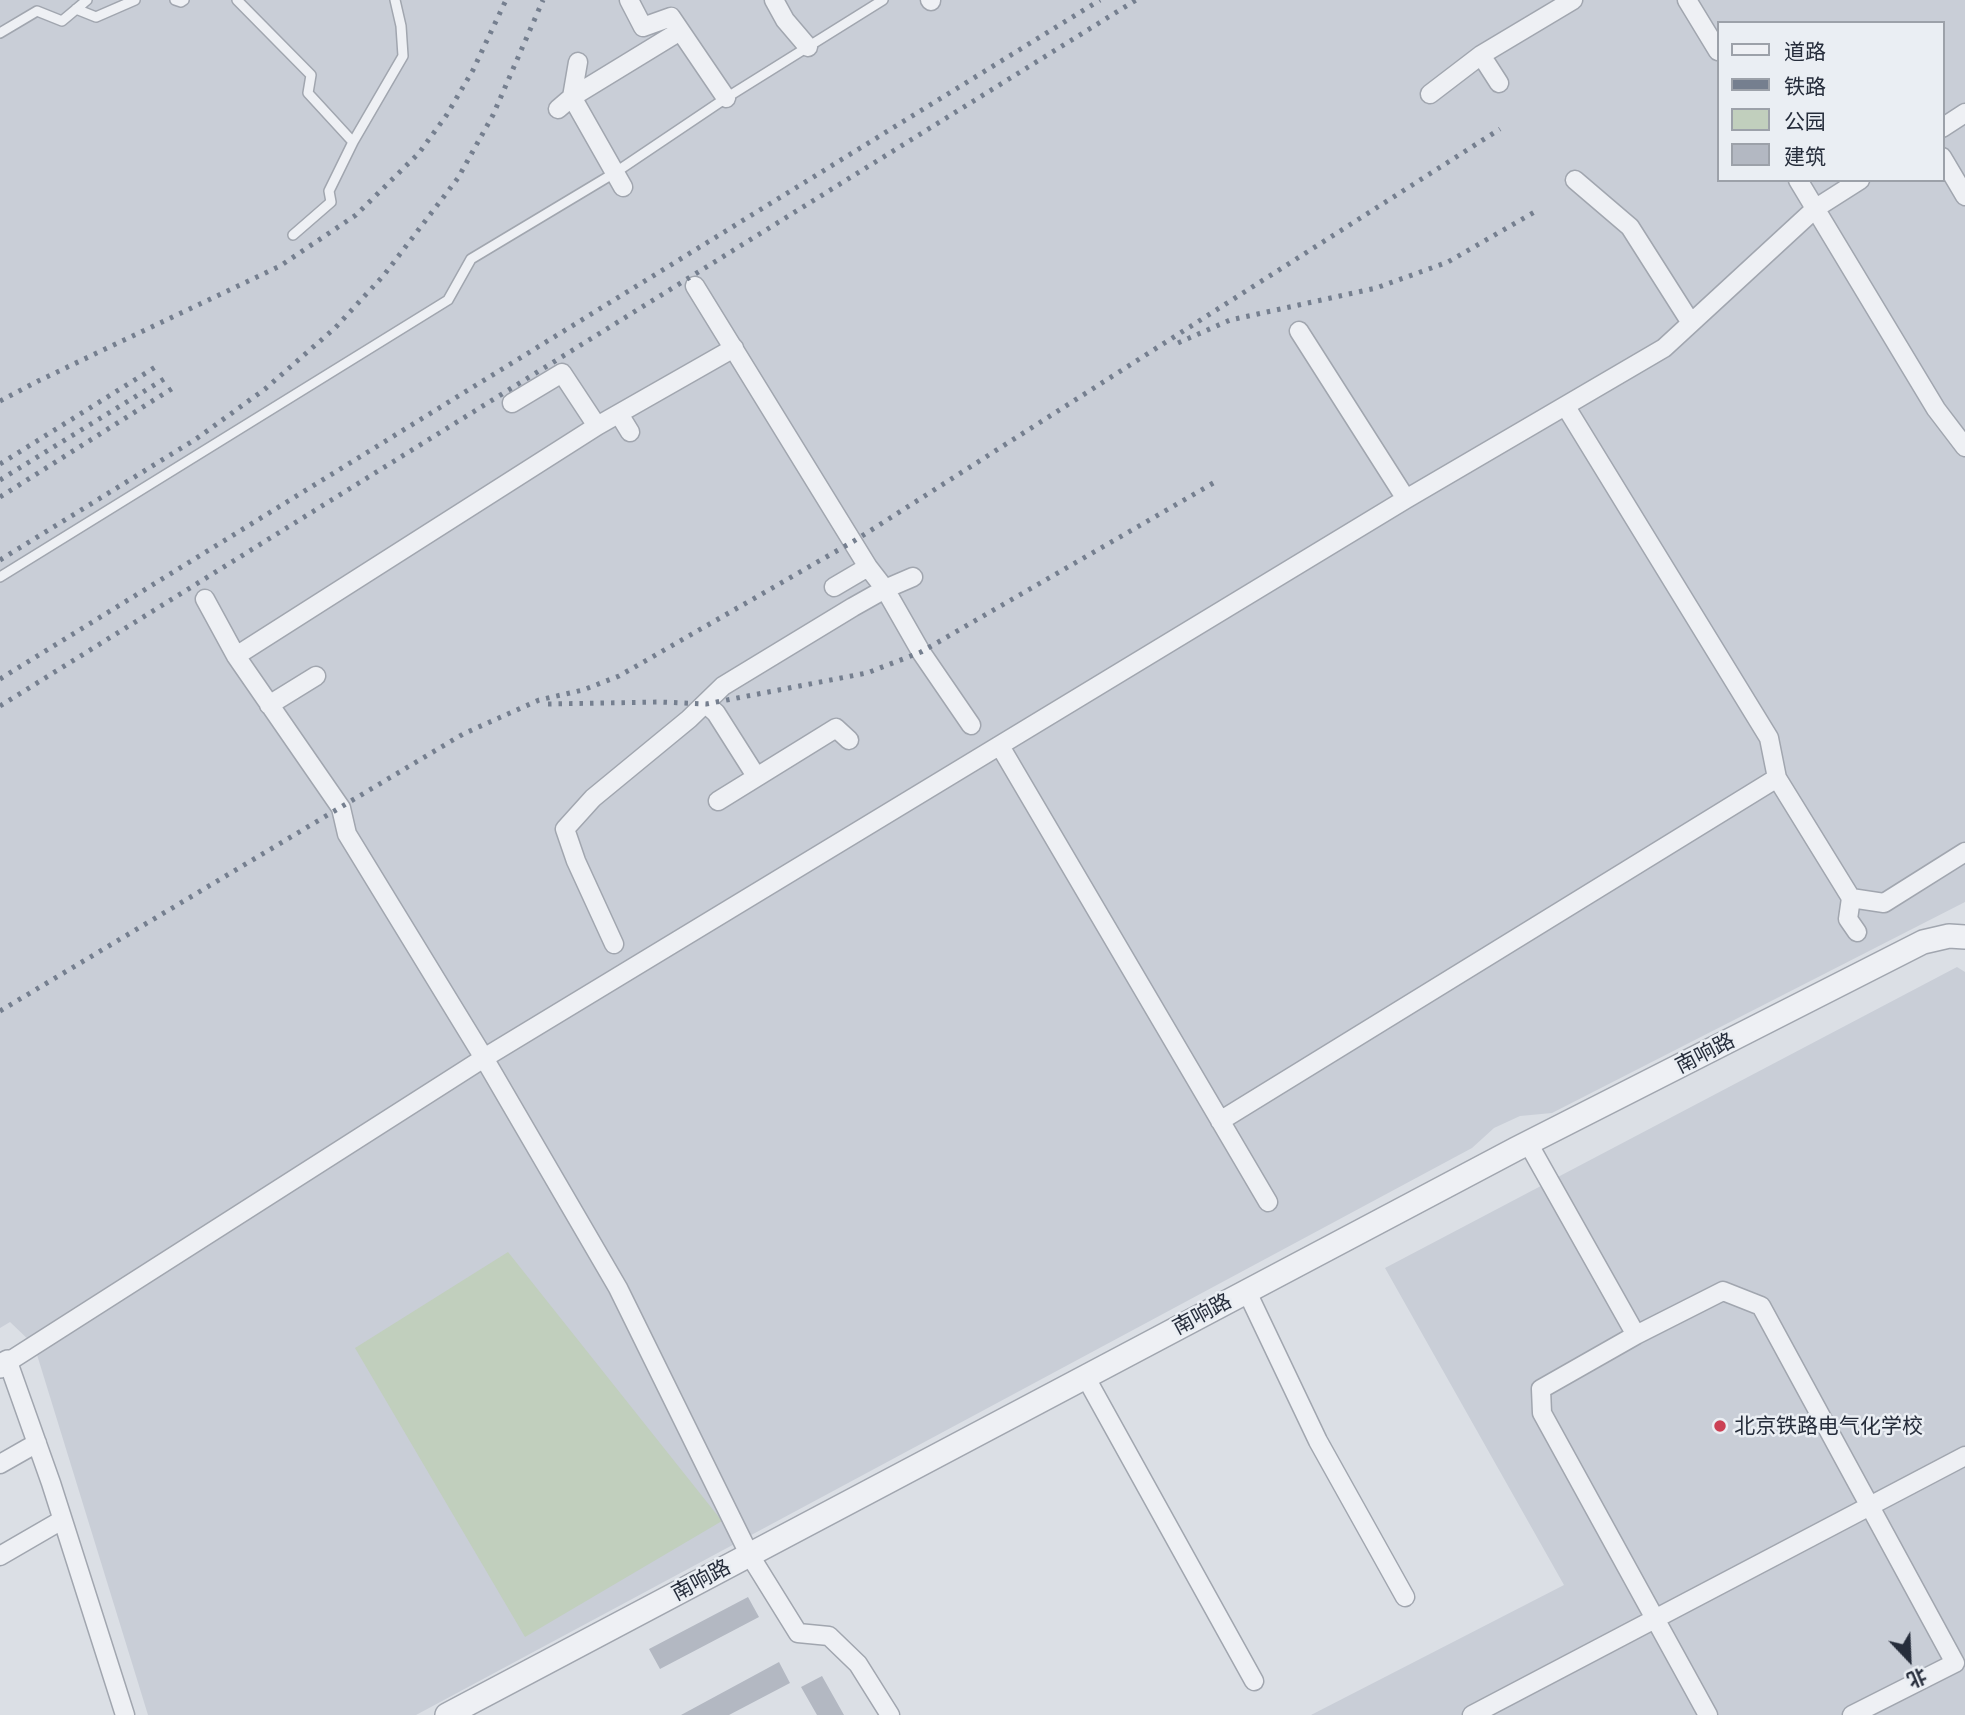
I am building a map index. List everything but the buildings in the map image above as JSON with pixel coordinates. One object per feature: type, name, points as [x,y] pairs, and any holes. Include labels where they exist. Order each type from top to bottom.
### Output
[{"type":"street","points":[[629,0],[643,27],[671,18],[726,98]]},
{"type":"street","points":[[774,0],[785,20],[808,47]]},
{"type":"street","points":[[1430,94],[1482,55],[1573,0]]},
{"type":"street","points":[[1687,0],[1716,48]]},
{"type":"street","points":[[565,103],[680,31]]},
{"type":"street","points":[[1482,55],[1499,83]]},
{"type":"street","points":[[565,103],[578,62]]},
{"type":"street","points":[[565,103],[620,180]]},
{"type":"street","points":[[1944,127],[1965,113]]},
{"type":"street","points":[[1944,160],[1965,196]]},
{"type":"street","points":[[1576,180],[1630,227],[1691,323]]},
{"type":"street","points":[[1799,182],[1936,409],[1965,447]]},
{"type":"street","points":[[125,1715],[37,1443],[4,1364],[484,1059],[1406,499],[1664,348],[1816,208],[1857,182]]},
{"type":"street","points":[[695,286],[868,567],[885,589],[921,652],[971,725]]},
{"type":"street","points":[[1299,331],[1406,499]]},
{"type":"street","points":[[236,656],[597,426],[734,348]]},
{"type":"street","points":[[512,403],[562,373],[597,426]]},
{"type":"street","points":[[1566,407],[1769,738],[1777,778],[1851,898],[1848,919],[1857,932]]},
{"type":"street","points":[[618,414],[630,432]]},
{"type":"street","points":[[834,587],[868,567]]},
{"type":"street","points":[[614,944],[576,861],[565,829],[593,798],[706,704],[723,686],[885,589],[912,577]]},
{"type":"street","points":[[205,599],[236,656],[341,808],[347,834],[484,1059],[618,1288],[750,1554],[798,1633],[829,1636],[858,1664],[890,1715]]},
{"type":"street","points":[[268,705],[316,676]]},
{"type":"street","points":[[706,704],[716,713],[756,776]]},
{"type":"street","points":[[718,801],[836,728],[849,740]]},
{"type":"street","points":[[1000,746],[1268,1202]]},
{"type":"street","points":[[1220,1121],[1777,778]]},
{"type":"street","points":[[1851,898],[1884,903],[1965,852]]},
{"type":"street","name":"南响路","points":[[450,1714],[1528,1143],[1923,942],[1949,936],[1965,937]]},
{"type":"street","points":[[1528,1143],[1636,1335]]},
{"type":"street","points":[[1708,1715],[1542,1413],[1541,1389],[1723,1290],[1760,1306],[1955,1663],[1852,1715]]},
{"type":"street","points":[[1249,1296],[1318,1441],[1405,1597]]},
{"type":"street","points":[[1084,1376],[1254,1681]]},
{"type":"street","points":[[0,1464],[37,1443]]},
{"type":"street","points":[[1472,1715],[1965,1456]]},
{"type":"street","points":[[0,1556],[62,1520]]},
{"type":"lane","points":[[0,33],[37,11],[62,21],[87,0]]},
{"type":"lane","points":[[76,9],[96,17],[135,0]]},
{"type":"lane","points":[[175,0],[184,0]]},
{"type":"lane","points":[[237,0],[311,75],[309,93],[353,142]]},
{"type":"lane","points":[[293,235],[331,202],[329,191],[353,142],[402,57],[401,26],[395,0]]},
{"type":"lane","points":[[0,577],[448,300],[471,259],[620,180],[726,98],[883,0]]},
{"type":"shaded area","points":[[0,0],[1965,0],[1965,902],[1552,1113],[1520,1116],[1494,1128],[1472,1148],[416,1715],[148,1715],[34,1345],[10,1322],[0,1328],[0,573],[70,529],[0,571]]},
{"type":"shaded area","name":"北京铁路电气化学校","points":[[1957,967],[1965,972],[1965,1715],[1311,1715],[1564,1585],[1385,1268]]},
{"type":"green space","points":[[508,1252],[722,1521],[525,1637],[355,1348]]},
{"type":"railway","points":[[0,401],[280,266],[356,215],[419,153],[446,116],[473,70],[506,0]]},
{"type":"railway","points":[[0,560],[196,439],[265,389],[335,328],[384,275],[458,178],[493,115],[543,0]]},
{"type":"railway","points":[[0,679],[1100,0]]},
{"type":"railway","points":[[0,706],[1136,0]]},
{"type":"railway","points":[[0,1011],[463,734],[539,700],[583,690],[619,676],[854,541],[1500,129]]},
{"type":"railway","points":[[1178,343],[1230,320],[1376,288],[1448,262],[1538,210]]},
{"type":"railway","points":[[0,464],[157,366]]},
{"type":"railway","points":[[0,480],[164,379]]},
{"type":"railway","points":[[0,497],[173,388]]},
{"type":"railway","points":[[548,704],[706,704],[867,673],[921,652],[1215,482]]},
{"type":"place","name":"北京铁路电气化学校","points":[[1720,1426]]}]
